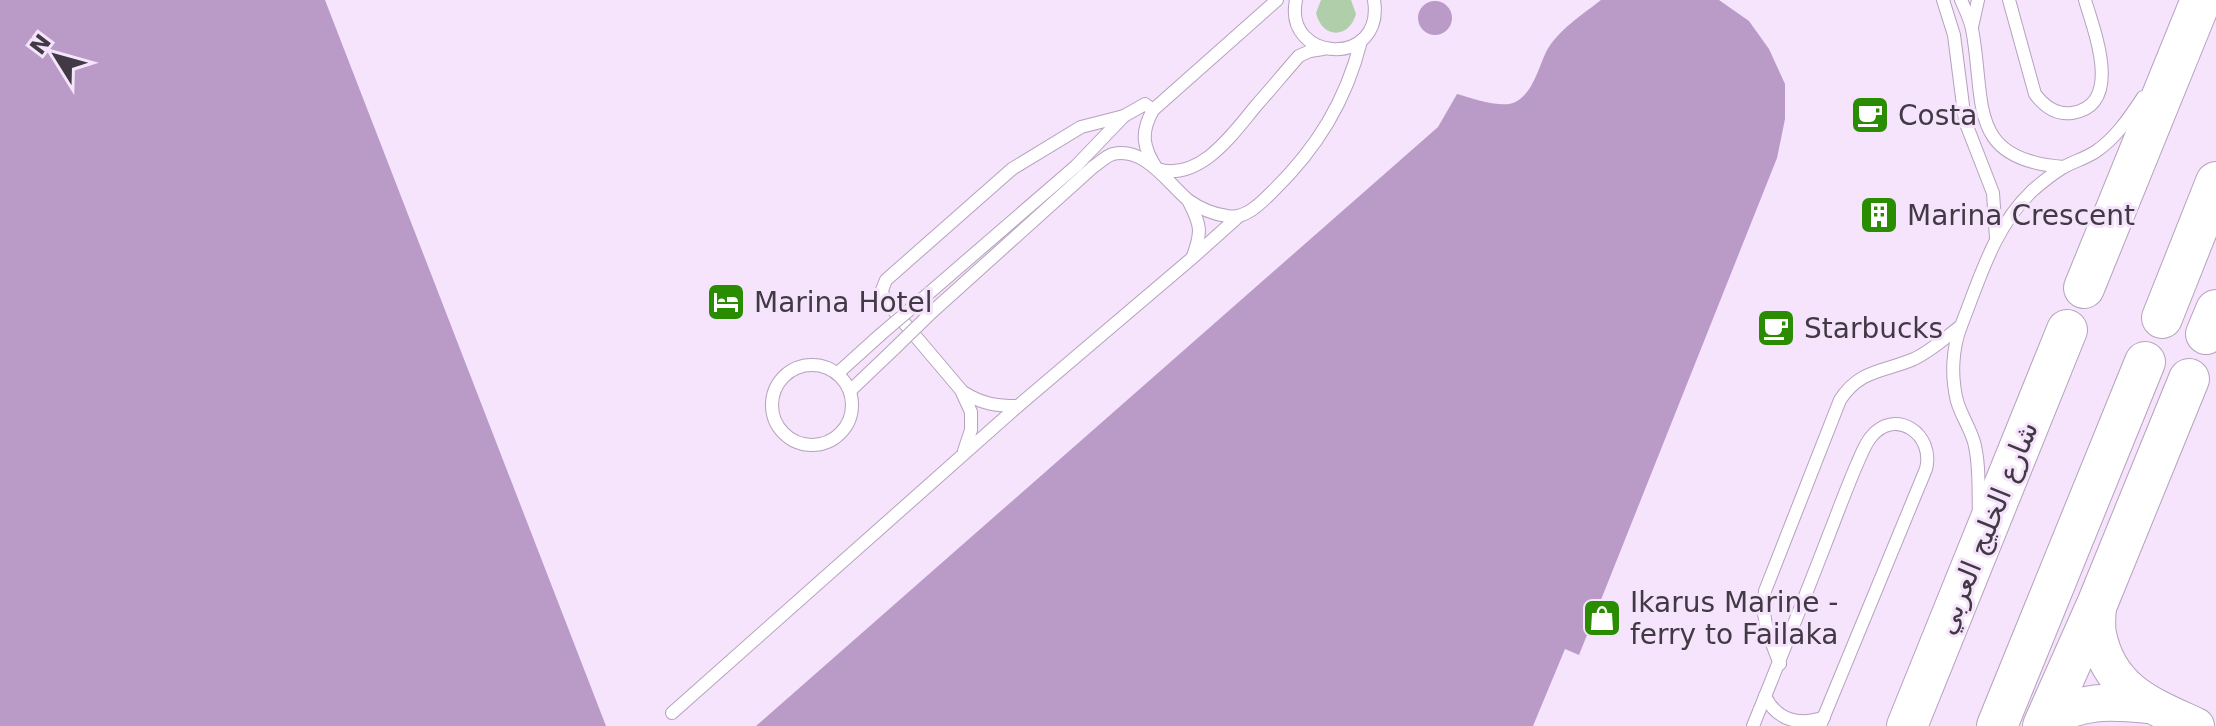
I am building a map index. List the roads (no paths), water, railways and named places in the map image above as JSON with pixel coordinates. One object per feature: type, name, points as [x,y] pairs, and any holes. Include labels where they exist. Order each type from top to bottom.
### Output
[{"type":"main road","points":[[2084,288],[2197,10]]},
{"type":"main road","points":[[2162,318],[2216,182]]},
{"type":"main road","name":"شارع الخليج العربي","points":[[1907,726],[2067,330]]},
{"type":"main road","points":[[1997,726],[2145,362]]},
{"type":"main road","points":[[2044,723],[2098,602],[2189,379]]},
{"type":"street","points":[[2098,602],[2098,632],[2107,662],[2125,687],[2149,705],[2196,726]]},
{"type":"street","points":[[2044,723],[2069,708],[2085,704],[2149,705]]},
{"type":"lane","points":[[1277,0],[1153,110],[1144,142],[1157,169],[1169,173],[1184,170],[1222,146],[1299,56],[1310,51],[1349,48],[1361,41],[1374,22],[1377,4]]},
{"type":"lane","points":[[1296,0],[1296,22],[1302,33],[1311,43],[1323,49]]},
{"type":"lane","points":[[1943,0],[1954,35],[1965,121],[1993,193],[1996,238]]},
{"type":"lane","points":[[1961,0],[1972,27],[1980,106],[1992,136],[2030,162],[2064,167]]},
{"type":"lane","points":[[1972,27],[1978,0]]},
{"type":"lane","points":[[2009,0],[2035,94],[2051,109],[2072,113],[2092,103],[2102,84],[2098,47],[2085,0]]},
{"type":"lane","points":[[1980,548],[1978,458],[1957,400],[1953,359],[1955,340],[1996,238],[2025,198],[2048,178],[2093,153],[2118,132],[2197,10]]},
{"type":"lane","points":[[851,390],[932,312],[1093,167],[1112,154],[1133,154],[1157,169],[1188,200],[1203,209],[1230,217],[1250,212],[1311,151],[1340,101],[1355,67],[1361,41]]},
{"type":"lane","points":[[1018,406],[992,406],[977,401],[961,390],[884,299],[882,290],[886,280],[1012,169],[1081,127],[1124,116],[1145,104],[1153,110]]},
{"type":"lane","points":[[838,373],[1076,166],[1124,116]]},
{"type":"lane","points":[[1188,200],[1200,224],[1198,242],[1191,259]]},
{"type":"lane","points":[[672,713],[1018,406],[1239,216]]},
{"type":"lane","points":[[1780,664],[1764,621],[1765,591],[1840,400],[1862,377],[1918,357],[1961,326]]},
{"type":"lane","points":[[818,364],[838,373],[851,390],[853,411],[844,431],[826,444],[805,446],[785,437],[773,420],[771,398],[780,379],[797,366],[818,364]]},
{"type":"lane","points":[[961,390],[971,412],[971,430],[962,457]]},
{"type":"lane","points":[[1753,726],[1765,696],[1780,664],[1866,444],[1871,436],[1887,426],[1913,429],[1925,442],[1926,469],[1822,722],[1785,719],[1765,696]]},
{"type":"place","name":"Costa","points":[[1870,115]]},
{"type":"place","name":"Marina Crescent","points":[[1879,215]]},
{"type":"place","name":"Marina Hotel","points":[[726,302]]},
{"type":"place","name":"Starbucks","points":[[1776,328]]},
{"type":"place","name":"Ikarus Marine - ferry to Failaka","points":[[1602,618]]}]
